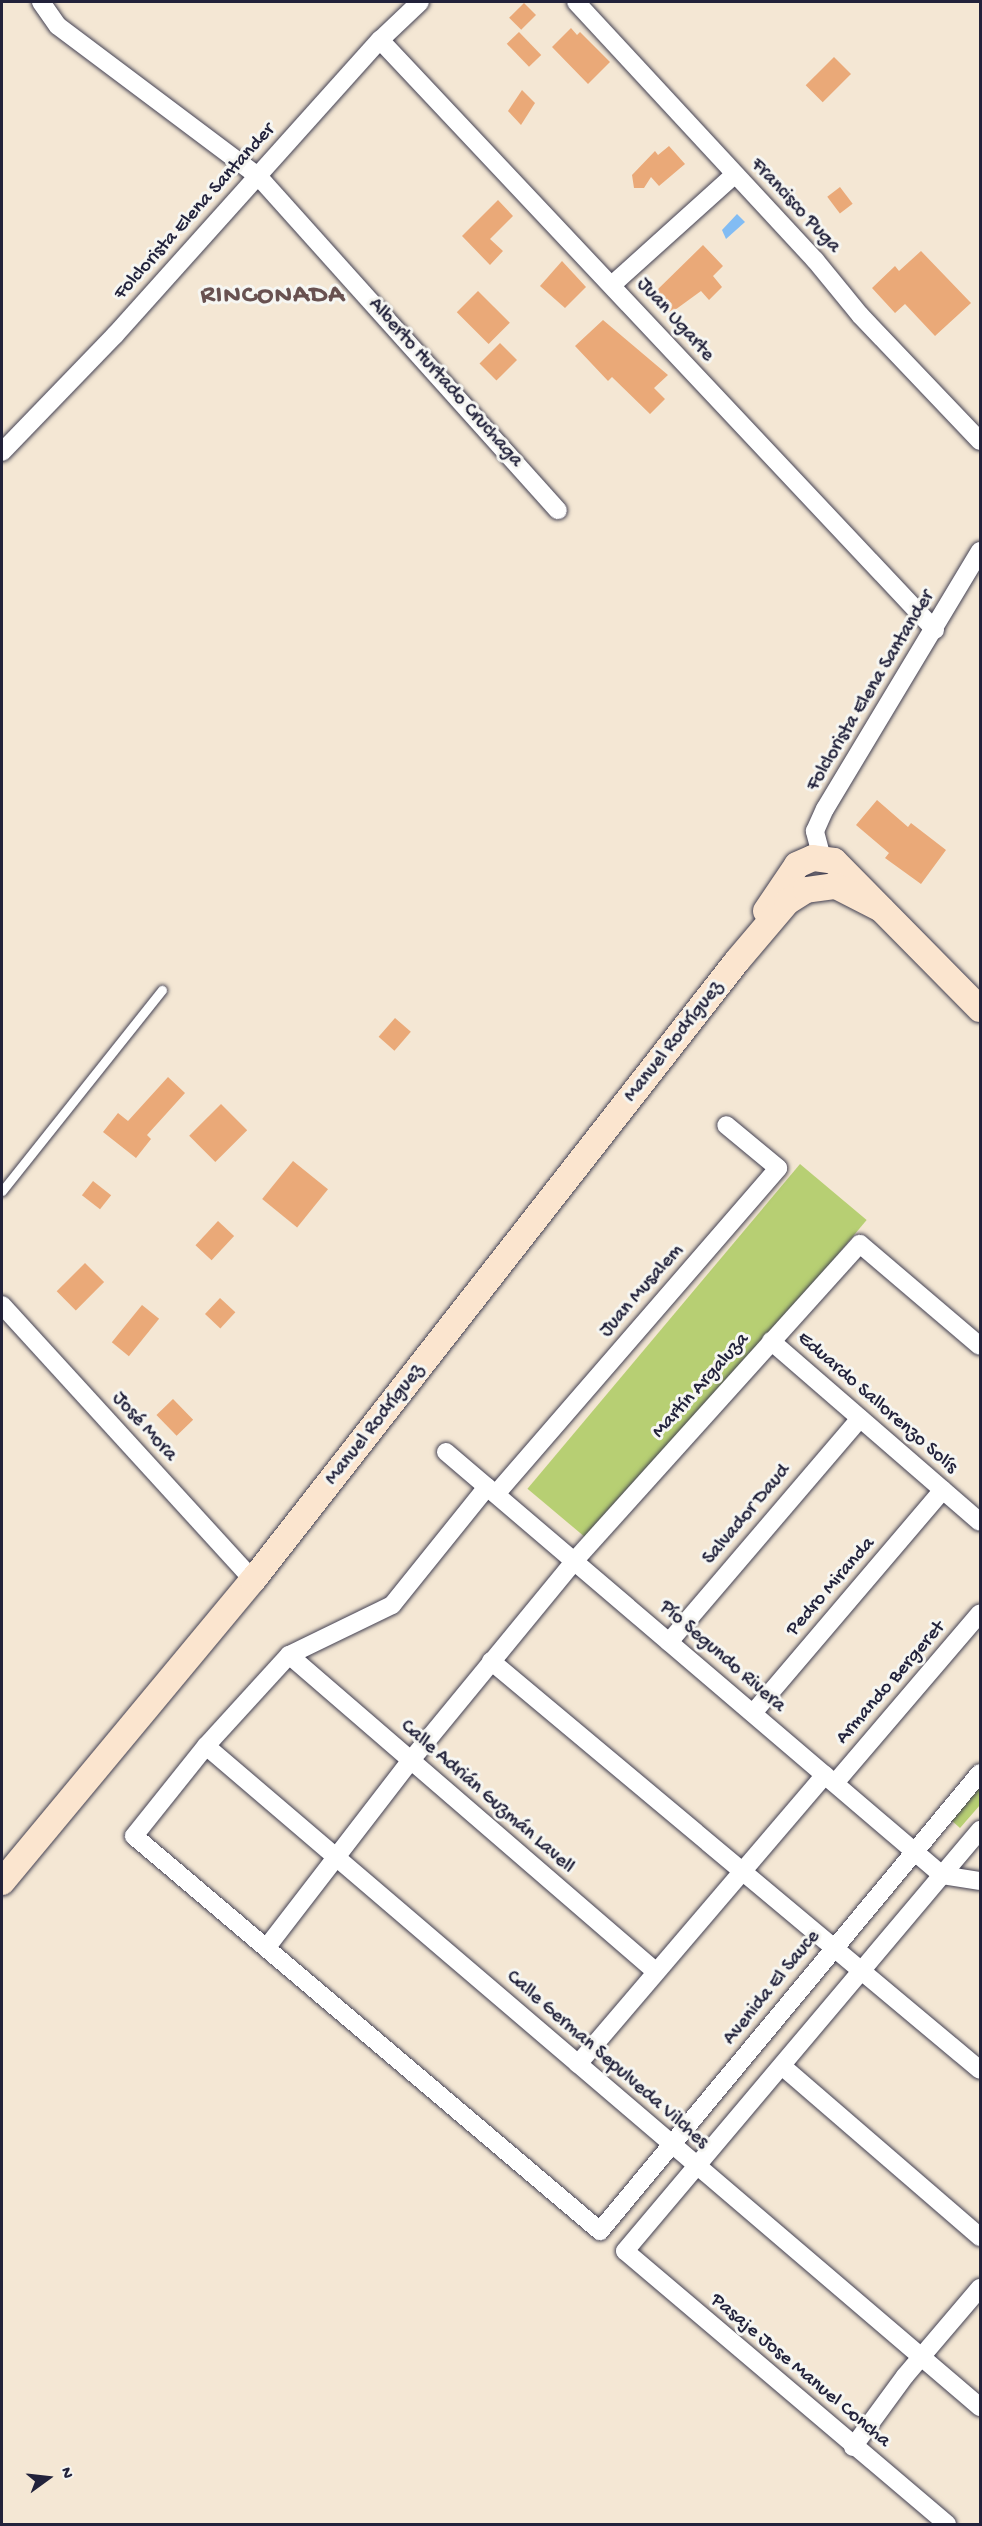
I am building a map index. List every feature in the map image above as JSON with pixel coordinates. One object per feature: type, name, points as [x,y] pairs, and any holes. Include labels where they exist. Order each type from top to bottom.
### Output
[{"type":"street","name":"Alberto Hurtado Cruchaga","points":[[41,2],[58,26],[258,177],[558,510]]},
{"type":"street","name":"Folclorista Elena Santander","points":[[2,452],[115,335],[380,40],[420,2]]},
{"type":"street","name":"Francisco Puga","points":[[576,2],[735,174],[860,315],[981,441]]},
{"type":"street","name":"Juan Ugarte","points":[[380,40],[613,284],[935,630]]},
{"type":"street","points":[[613,284],[735,174]]},
{"type":"street","name":"Folclorista Elena Santander","points":[[822,858],[815,831],[825,809],[981,551]]},
{"type":"street","points":[[822,858],[834,861],[981,1009]]},
{"type":"street","name":"Manuel Rodríguez","points":[[737,960],[791,871],[805,860],[822,858]]},
{"type":"street","name":"Manuel Rodríguez","points":[[2,1882],[253,1580],[737,960],[787,902],[806,890],[828,885],[845,888],[881,909]]},
{"type":"street","name":"Juan Musalem","points":[[492,1491],[778,1168],[726,1125]]},
{"type":"street","name":"Martín Argaluza","points":[[267,1947],[411,1761],[576,1559],[860,1244],[981,1347]]},
{"type":"street","name":"José Mora","points":[[2,1305],[253,1580]]},
{"type":"street","name":"Eduardo Sallorenzo Solís","points":[[771,1341],[981,1522]]},
{"type":"street","name":"Salvador Daud","points":[[669,1642],[860,1418]]},
{"type":"street","name":"Pío Segundo Rivera","points":[[446,1452],[576,1559],[669,1642],[942,1875],[979,1886]]},
{"type":"street","name":"Pedro Miranda","points":[[753,1713],[943,1490]]},
{"type":"street","points":[[267,1947],[134,1836],[206,1746],[289,1655],[392,1605],[492,1491]]},
{"type":"street","name":"Armando Bergeret","points":[[578,2064],[743,1871],[830,1779],[981,1612]]},
{"type":"street","name":"Calle Adrián Guzmán Lavell","points":[[289,1655],[656,1972]]},
{"type":"street","points":[[491,1661],[981,2070]]},
{"type":"street","name":"Calle German Sepulveda Vilches","points":[[206,1746],[981,2407]]},
{"type":"street","name":"Avenida El Sauce","points":[[267,1947],[600,2231],[673,2146],[913,1851],[981,1773]]},
{"type":"street","points":[[698,2167],[981,1830]]},
{"type":"street","points":[[782,2066],[981,2237]]},
{"type":"street","name":"Pasaje Jose Manuel Concha","points":[[698,2167],[625,2251],[853,2447],[947,2524]]},
{"type":"street","points":[[853,2447],[921,2356],[981,2288]]},
{"type":"lane","points":[[2,1191],[162,990]]},
{"type":"green space","points":[[800,1164],[867,1220],[594,1545],[527,1489]]},
{"type":"green space","points":[[980,1786],[980,1805],[960,1828],[951,1820]]},
{"type":"water","points":[[737,214],[745,222],[726,239],[722,230]]},
{"type":"building","points":[[524,3],[536,15],[521,30],[509,18]]},
{"type":"building","points":[[571,28],[577,35],[580,32],[610,62],[588,84],[552,47]]},
{"type":"building","points":[[519,32],[541,55],[529,67],[507,44]]},
{"type":"building","points":[[834,57],[851,74],[823,102],[806,85]]},
{"type":"building","points":[[522,90],[535,103],[521,125],[508,111]]},
{"type":"building","points":[[669,146],[685,164],[659,186],[651,177],[644,188],[634,188],[632,175],[655,151],[658,155]]},
{"type":"building","points":[[840,187],[853,204],[840,213],[827,197]]},
{"type":"building","points":[[498,200],[513,216],[490,239],[503,251],[490,265],[462,236]]},
{"type":"building","points":[[703,245],[723,266],[713,276],[722,287],[709,300],[701,291],[668,315],[653,294]]},
{"type":"building","points":[[921,251],[971,303],[935,336],[905,304],[895,313],[872,288],[895,266],[899,271]]},
{"type":"building","points":[[562,261],[586,287],[565,308],[540,286]]},
{"type":"building","points":[[478,291],[510,323],[489,344],[457,312]]},
{"type":"building","points":[[603,320],[668,375],[654,388],[665,399],[650,414],[612,377],[608,381],[575,346]]},
{"type":"building","points":[[500,343],[517,360],[496,380],[479,364]]},
{"type":"building","points":[[877,800],[908,827],[911,823],[946,850],[921,884],[885,858],[889,853],[856,825]]},
{"type":"building","points":[[395,1018],[411,1032],[394,1051],[379,1037]]},
{"type":"building","points":[[168,1077],[185,1093],[147,1135],[151,1139],[136,1158],[103,1132],[118,1113],[128,1121]]},
{"type":"building","points":[[221,1104],[247,1130],[215,1162],[189,1136]]},
{"type":"building","points":[[293,1161],[328,1189],[297,1227],[262,1199]]},
{"type":"building","points":[[93,1181],[111,1195],[100,1209],[82,1195]]},
{"type":"building","points":[[218,1221],[234,1236],[212,1260],[195,1245]]},
{"type":"building","points":[[85,1263],[104,1282],[76,1310],[57,1291]]},
{"type":"building","points":[[220,1298],[235,1312],[220,1328],[205,1314]]},
{"type":"building","points":[[142,1305],[159,1319],[129,1356],[112,1342]]},
{"type":"building","points":[[173,1399],[193,1420],[177,1436],[156,1415]]},
{"type":"district","name":"RINCONADA","points":[[273,297]]}]
